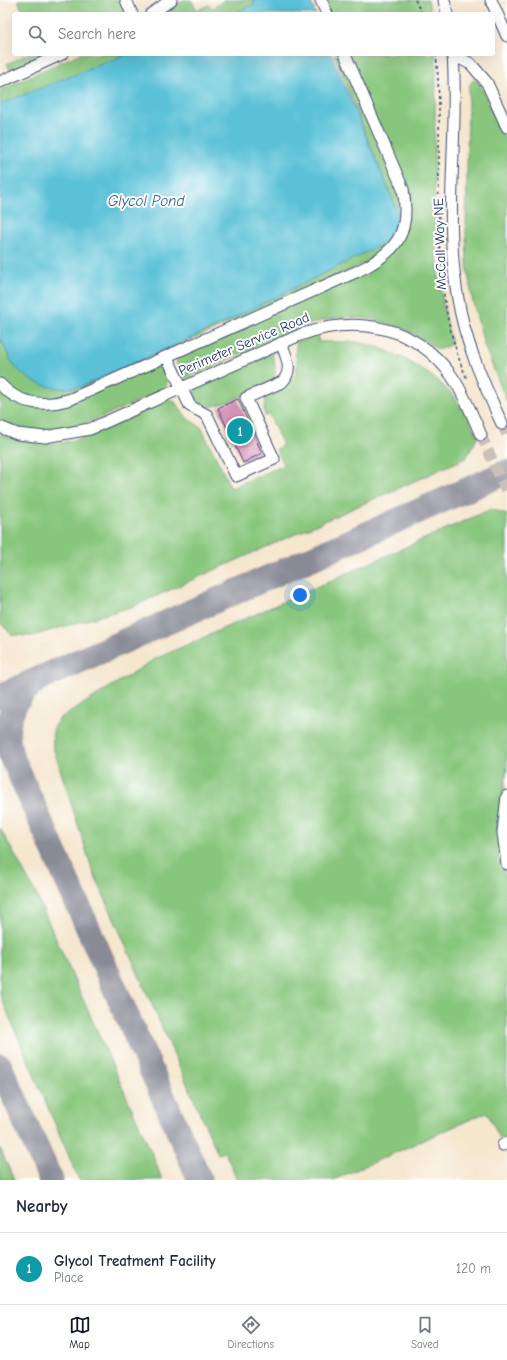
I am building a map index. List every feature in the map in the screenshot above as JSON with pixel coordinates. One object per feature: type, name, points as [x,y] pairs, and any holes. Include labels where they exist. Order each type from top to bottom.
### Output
[{"type":"street","points":[[126,0],[131,12]]},
{"type":"street","points":[[154,12],[171,0]]},
{"type":"street","points":[[321,0],[326,12]]},
{"type":"street","points":[[444,0],[447,12]]},
{"type":"street","points":[[491,0],[507,36]]},
{"type":"street","points":[[0,82],[58,56]]},
{"type":"street","points":[[0,384],[15,396],[37,403],[56,403],[71,399],[376,262],[390,252],[398,239],[405,222],[406,206],[403,189],[346,56]]},
{"type":"street","name":"McCall Way NE","points":[[453,56],[453,263],[463,325],[474,358],[502,424]]},
{"type":"street","points":[[455,56],[471,64],[487,83],[507,127]]},
{"type":"street","name":"Perimeter Service Road","points":[[0,427],[17,434],[45,437],[90,428],[281,343],[320,328],[348,324],[378,328],[406,337],[429,352],[451,374],[459,386],[481,435]]},
{"type":"street","points":[[167,357],[180,388],[190,406],[207,415],[236,476],[274,459],[246,398],[282,382],[286,378],[288,368],[281,343]]},
{"type":"street","points":[[507,796],[503,832],[507,864]]},
{"type":"path","points":[[415,0],[421,12]]},
{"type":"green space","points":[[18,0],[122,0],[124,5],[124,12],[23,12]]},
{"type":"green space","points":[[183,0],[191,0],[197,10],[209,5],[213,8],[224,0],[255,0],[253,5],[236,12],[167,12]]},
{"type":"green space","points":[[324,0],[428,0],[431,12],[329,12]]},
{"type":"green space","points":[[24,56],[47,56],[11,72],[7,64]]},
{"type":"green space","points":[[75,56],[125,56],[0,105],[0,90]]},
{"type":"green space","points":[[335,56],[342,56],[399,186],[403,219],[390,246],[368,262],[58,399],[38,401],[18,394],[4,383],[0,377],[0,337],[5,348],[83,386],[218,326],[381,245],[389,238],[393,230],[397,212]]},
{"type":"green space","points":[[349,56],[436,56],[434,200],[436,236],[444,308],[452,344],[438,350],[411,333],[383,322],[368,319],[337,318],[321,321],[301,328],[186,378],[181,373],[177,367],[177,361],[180,354],[371,268],[409,216]]},
{"type":"green space","points":[[474,79],[480,84],[507,144],[507,402],[484,345],[472,298],[467,266],[466,232],[468,102],[469,86]]},
{"type":"green space","points":[[319,334],[318,342],[355,342],[368,344],[382,349],[410,362],[446,388],[459,403],[478,437],[466,458],[134,606],[32,636],[12,635],[0,623],[0,434],[37,443],[60,443],[101,431],[168,400],[175,402],[188,419],[201,427],[231,488],[284,465],[276,449],[283,445],[269,415],[265,416],[264,407],[266,396],[286,386],[294,378],[297,367],[297,342]]},
{"type":"green space","points":[[272,354],[275,365],[275,376],[271,383],[223,404],[209,407],[199,406],[194,400],[196,387]]},
{"type":"green space","points":[[152,366],[159,366],[164,371],[167,379],[165,389],[105,416],[63,428],[42,430],[21,428],[0,421],[0,389],[38,407]]},
{"type":"green space","points":[[491,509],[507,515],[507,770],[497,832],[499,858],[507,881],[507,1137],[501,1140],[487,1112],[333,1180],[237,1180],[225,1152],[218,1154],[92,869],[53,747],[54,729],[59,719],[155,659]]},
{"type":"green space","points":[[0,828],[35,892],[154,1158],[162,1180],[79,1180],[0,995]]},
{"type":"green space","points":[[0,1148],[14,1180],[0,1180]]},
{"type":"water","points":[[255,0],[310,0],[315,12],[236,12],[253,5]]},
{"type":"water","name":"Glycol Pond","points":[[122,56],[332,56],[394,202],[397,215],[395,226],[390,236],[381,245],[218,326],[83,386],[73,388],[54,388],[34,382],[18,370],[10,359],[0,337],[0,104]]},
{"type":"building","points":[[238,399],[262,453],[243,463],[218,408]]},
{"type":"taxiway","points":[[0,696],[507,472]]},
{"type":"taxiway","points":[[10,749],[8,731],[11,713],[20,697],[33,684]]},
{"type":"taxiway","points":[[0,730],[200,1180]]},
{"type":"taxiway","points":[[0,1066],[51,1180]]},
{"type":"tunnel","points":[[502,424],[507,435]]},
{"type":"tunnel","points":[[481,435],[507,493]]},
{"type":"place","name":"Glycol Treatment Facility","points":[[240,431]]}]
